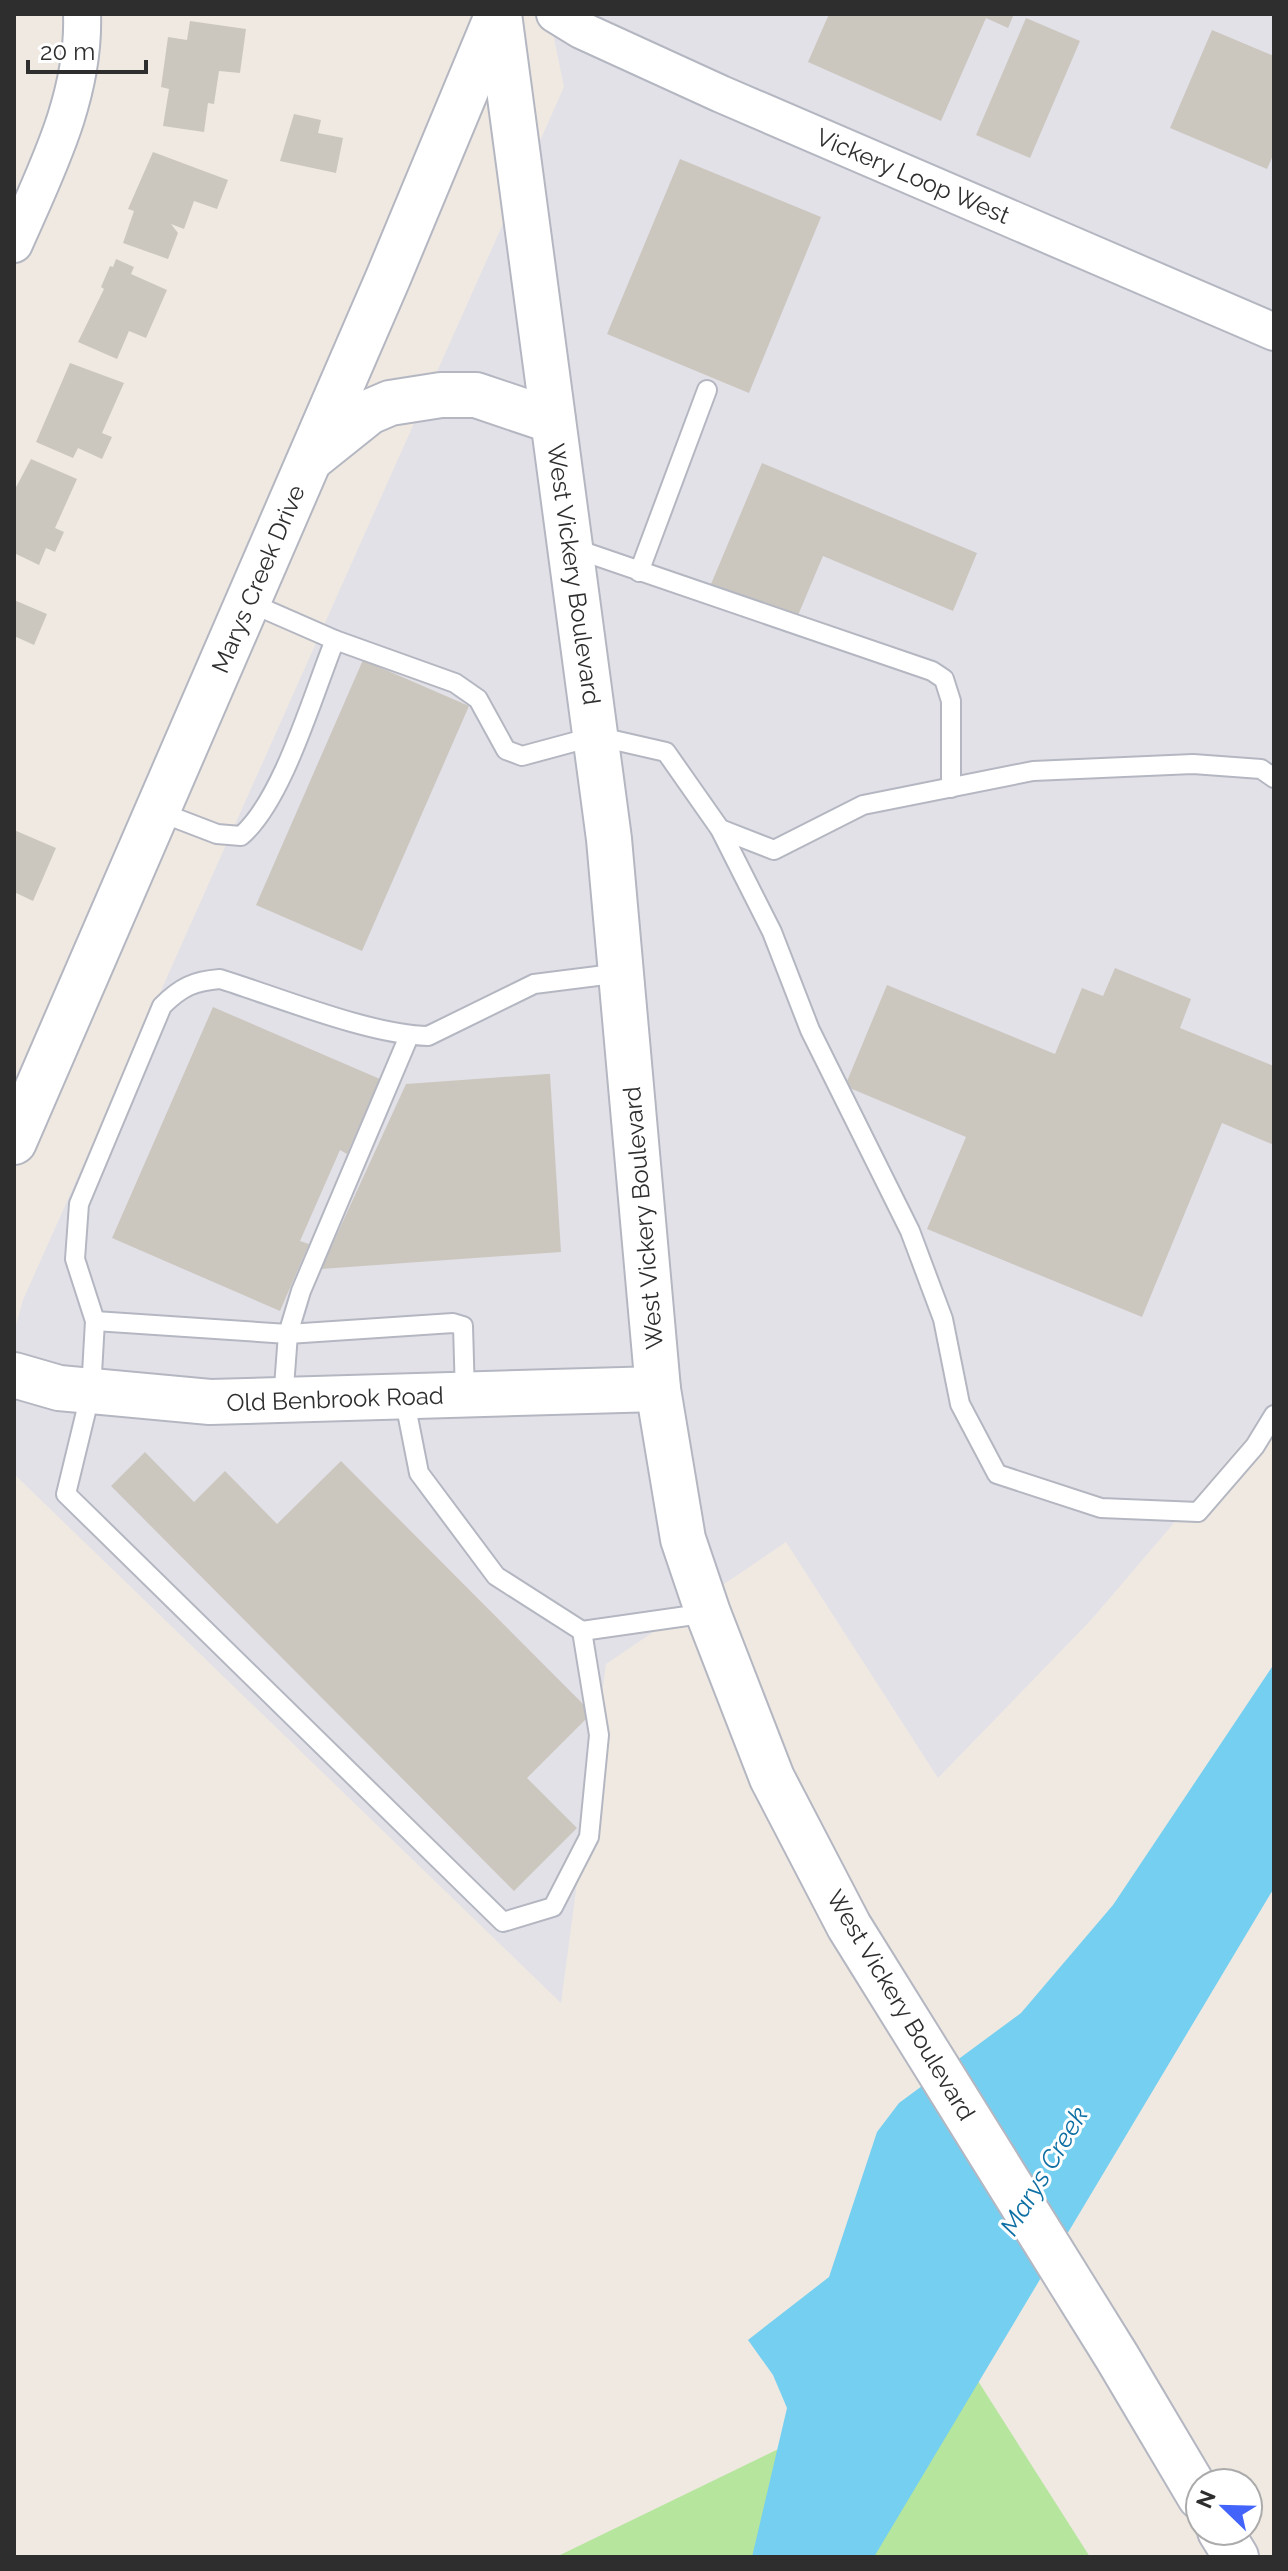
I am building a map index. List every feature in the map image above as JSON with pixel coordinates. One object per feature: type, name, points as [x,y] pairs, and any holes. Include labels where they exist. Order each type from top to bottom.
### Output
[{"type":"main road","name":"West Vickery Boulevard","points":[[498,14],[596,736],[621,973],[658,1389],[683,1539],[772,1778],[849,1926],[1184,2471]]},
{"type":"main road","name":"Marys Creek Drive","points":[[14,1142],[498,14]]},
{"type":"main road","points":[[309,460],[369,412],[390,403],[441,395],[476,395],[553,421]]},
{"type":"main road","name":"Old Benbrook Road","points":[[14,1375],[59,1388],[210,1402],[658,1389]]},
{"type":"street","points":[[14,244],[56,148],[78,75],[82,14]]},
{"type":"street","name":"Vickery Loop West","points":[[555,14],[581,30],[721,94],[1274,332]]},
{"type":"lane","points":[[639,572],[707,390]]},
{"type":"lane","points":[[571,547],[932,671],[944,679],[951,701],[951,788]]},
{"type":"lane","points":[[248,602],[335,640],[455,683],[478,699],[506,750],[522,756],[596,736],[666,752],[720,829],[772,932],[810,1030],[860,1137],[910,1231],[943,1319],[960,1404],[997,1474],[1101,1508],[1198,1512],[1255,1446],[1274,1415]]},
{"type":"lane","points":[[157,811],[217,834],[241,836],[257,822],[272,796],[335,640]]},
{"type":"lane","points":[[720,829],[774,850],[863,805],[1033,771],[1193,764],[1261,769],[1274,778]]},
{"type":"lane","points":[[582,1631],[599,1735],[589,1837],[553,1907],[503,1922],[66,1494],[91,1391],[95,1321],[75,1259],[79,1204],[162,1006],[180,989],[197,981],[220,979],[409,1036],[428,1036],[534,984],[621,973]]},
{"type":"lane","points":[[283,1400],[288,1334],[301,1291],[409,1036]]},
{"type":"lane","points":[[95,1321],[288,1334],[453,1323],[463,1326],[465,1395]]},
{"type":"lane","points":[[404,1397],[419,1473],[496,1576],[582,1631],[708,1613]]},
{"type":"shaded area","points":[[549,14],[1274,14],[1274,1406],[1091,1620],[938,1778],[786,1542],[606,1664],[561,2003],[14,1474],[14,1332],[23,1300],[564,87]]},
{"type":"green space","points":[[964,2359],[1090,2557],[556,2557]]},
{"type":"water","name":"Marys Creek","points":[[1274,1664],[1274,1888],[874,2557],[752,2557],[787,2408],[773,2375],[748,2340],[829,2277],[877,2132],[899,2103],[1021,2013],[1113,1905]]},
{"type":"building","points":[[829,14],[1014,14],[1008,28],[986,18],[941,121],[808,62]]},
{"type":"building","points":[[1026,18],[1080,41],[1030,158],[976,135]]},
{"type":"building","points":[[190,21],[246,29],[240,73],[219,71],[214,104],[208,103],[204,132],[163,126],[169,89],[161,87],[168,37],[187,40]]},
{"type":"building","points":[[1212,30],[1274,56],[1274,153],[1267,169],[1170,128]]},
{"type":"building","points":[[294,114],[321,120],[318,133],[343,138],[336,173],[280,161]]},
{"type":"building","points":[[153,152],[228,180],[217,209],[194,201],[184,229],[171,224],[178,233],[168,259],[123,243],[134,211],[128,209]]},
{"type":"building","points":[[680,159],[821,217],[749,393],[607,334]]},
{"type":"building","points":[[116,259],[134,267],[131,274],[167,290],[146,338],[129,331],[117,359],[78,342],[104,289],[101,287],[110,266],[113,267]]},
{"type":"building","points":[[70,363],[124,383],[102,433],[112,437],[102,459],[78,448],[73,458],[36,442]]},
{"type":"building","points":[[31,459],[77,479],[55,528],[64,532],[55,552],[46,548],[39,565],[14,553],[14,491]]},
{"type":"building","points":[[762,463],[977,553],[953,611],[823,556],[796,620],[711,584]]},
{"type":"building","points":[[14,600],[47,614],[34,645],[14,636]]},
{"type":"building","points":[[363,660],[469,706],[362,951],[256,905]]},
{"type":"building","points":[[14,830],[56,848],[33,901],[14,892]]},
{"type":"building","points":[[1115,968],[1191,999],[1180,1028],[1274,1066],[1274,1145],[1222,1123],[1142,1317],[927,1229],[966,1137],[845,1086],[887,985],[1055,1054],[1082,988],[1103,996]]},
{"type":"building","points":[[213,1007],[380,1079],[347,1154],[340,1150],[300,1241],[309,1244],[280,1311],[112,1238]]},
{"type":"building","points":[[550,1074],[561,1252],[321,1269],[406,1084]]},
{"type":"building","points":[[145,1452],[194,1502],[225,1471],[277,1524],[341,1461],[592,1713],[527,1778],[577,1828],[514,1891],[111,1486]]}]
